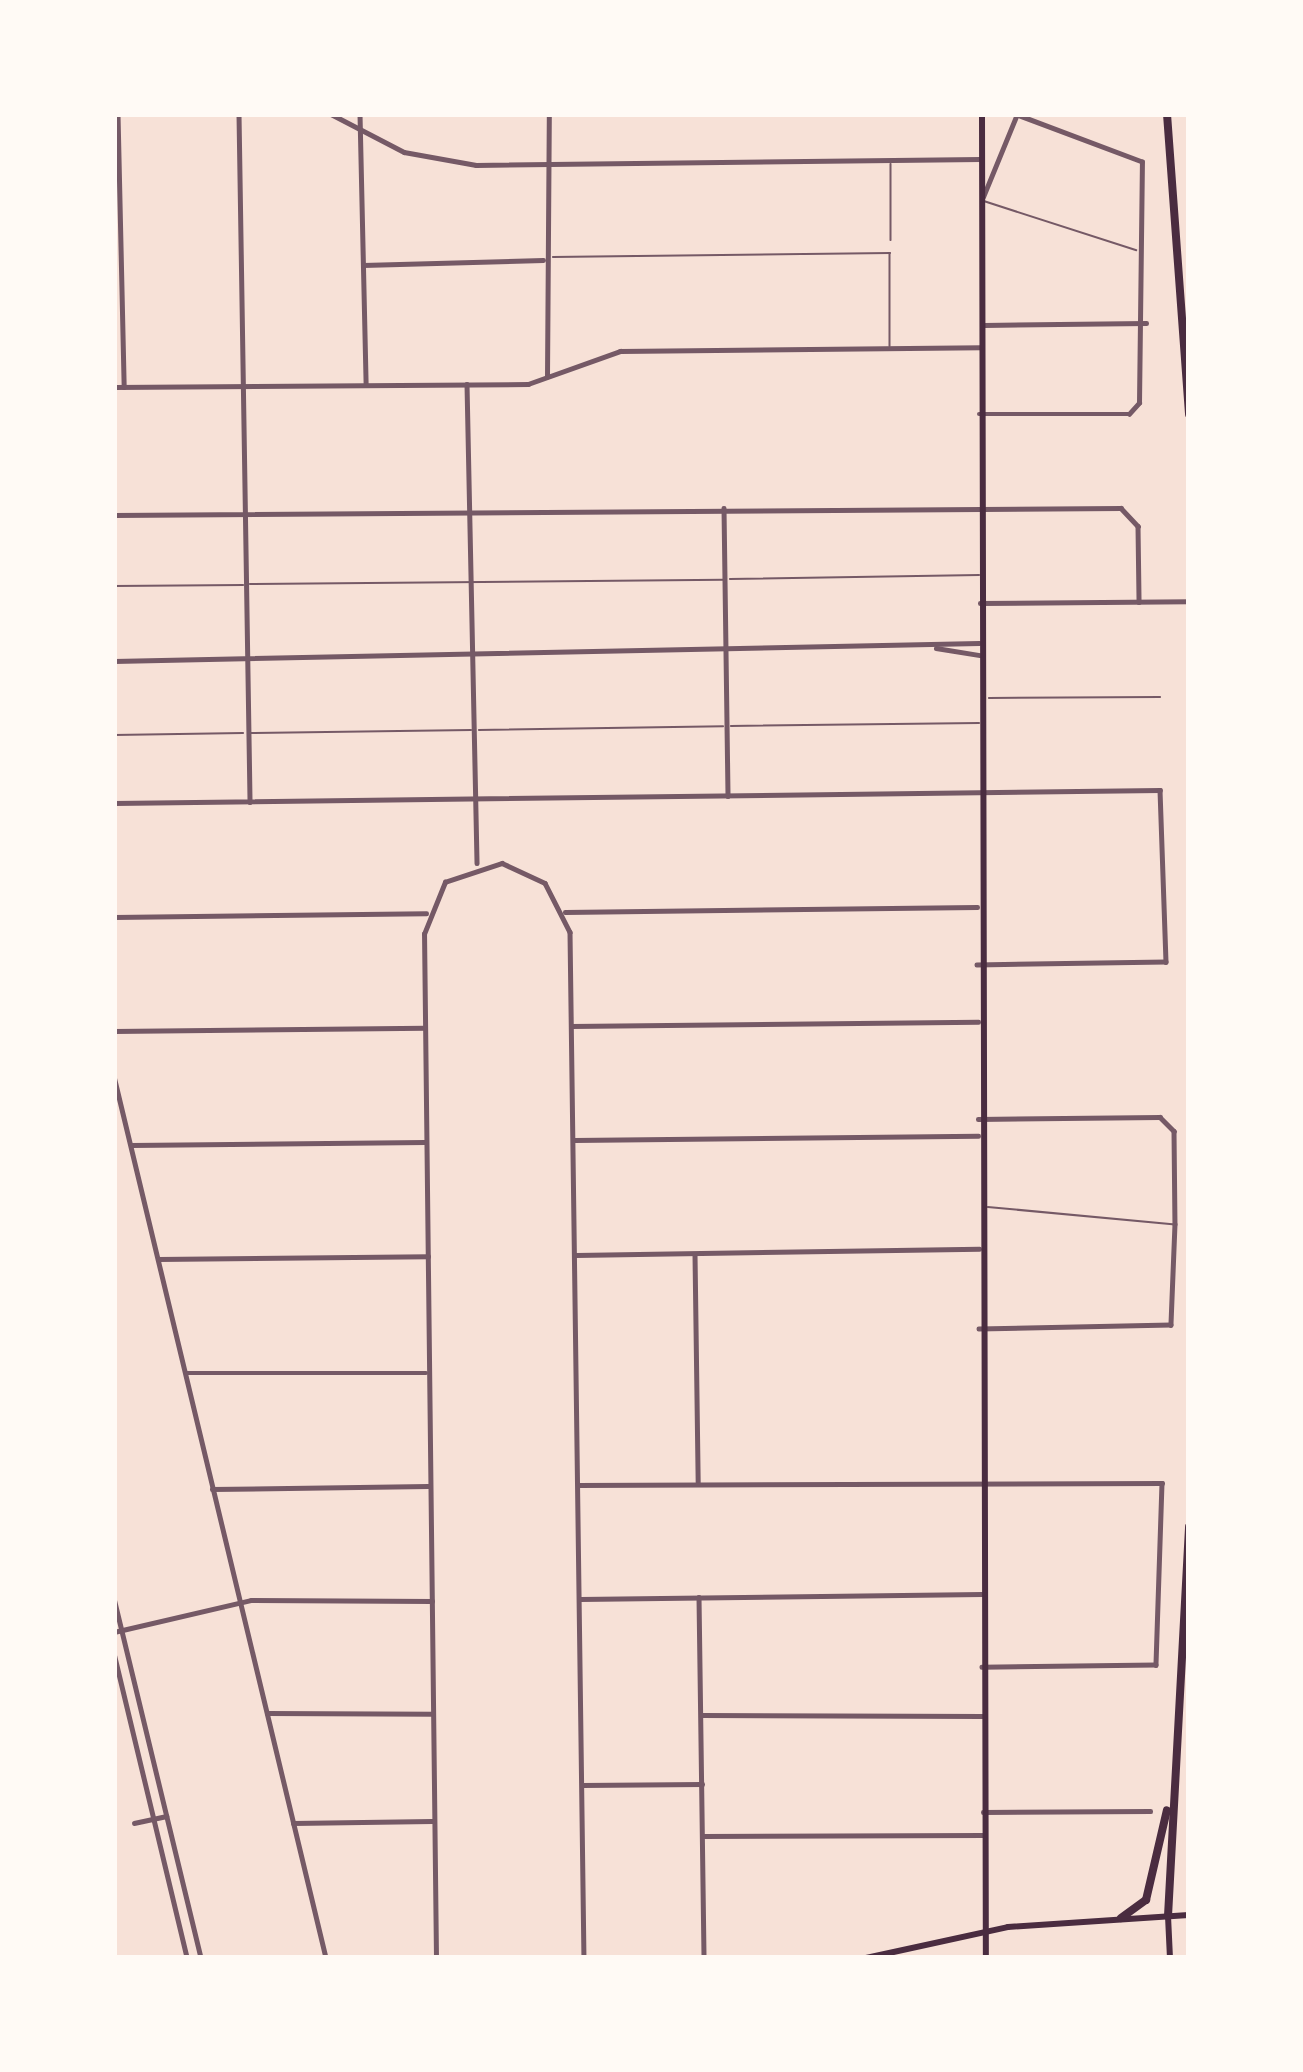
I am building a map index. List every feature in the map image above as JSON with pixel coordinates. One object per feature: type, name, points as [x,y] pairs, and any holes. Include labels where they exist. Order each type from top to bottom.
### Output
[{"type":"highway","points":[[1167,114],[1189,414]]},
{"type":"highway","points":[[1168,1916],[1189,1527]]},
{"type":"highway","points":[[1121,1918],[1146,1900],[1171,1798]]},
{"type":"main road","points":[[982,114],[977,965],[986,1958]]},
{"type":"main road","points":[[1168,1916],[1170,1958]]},
{"type":"main road","points":[[866,1958],[984,1932],[1186,1916]]},
{"type":"street","points":[[118,114],[124,387]]},
{"type":"street","points":[[239,114],[250,802]]},
{"type":"street","points":[[331,114],[361,133],[450,163],[980,159]]},
{"type":"street","points":[[361,114],[366,385]]},
{"type":"street","points":[[548,380],[541,164],[549,114]]},
{"type":"street","points":[[979,414],[1129,414],[1146,323],[1142,162],[1016,114],[980,201]]},
{"type":"street","points":[[363,265],[543,260]]},
{"type":"street","points":[[981,325],[1146,323]]},
{"type":"street","points":[[114,388],[467,385],[548,380],[620,351],[981,347]]},
{"type":"street","points":[[467,385],[476,582],[477,863]]},
{"type":"street","points":[[114,515],[979,506],[1133,514],[1139,602]]},
{"type":"street","points":[[724,508],[728,796]]},
{"type":"street","points":[[980,603],[1188,601]]},
{"type":"street","points":[[114,661],[936,648],[979,643]]},
{"type":"street","points":[[936,648],[979,655]]},
{"type":"street","points":[[114,803],[1160,790],[1166,962],[977,965]]},
{"type":"street","points":[[436,1958],[427,913],[445,882],[477,863],[533,876],[566,912],[576,1255],[584,1958]]},
{"type":"street","points":[[566,912],[977,907]]},
{"type":"street","points":[[114,917],[427,913]]},
{"type":"street","points":[[571,1026],[978,1022]]},
{"type":"street","points":[[114,1031],[425,1028]]},
{"type":"street","points":[[114,1076],[326,1958]]},
{"type":"street","points":[[978,1119],[1169,1122],[1175,1224],[1172,1325],[979,1328]]},
{"type":"street","points":[[574,1140],[978,1136]]},
{"type":"street","points":[[131,1145],[427,1142]]},
{"type":"street","points":[[576,1255],[979,1249]]},
{"type":"street","points":[[695,1254],[698,1483]]},
{"type":"street","points":[[158,1259],[428,1256]]},
{"type":"street","points":[[186,1373],[429,1373]]},
{"type":"street","points":[[578,1485],[980,1479],[1155,1481],[1166,1488],[1156,1665],[982,1667]]},
{"type":"street","points":[[212,1489],[430,1486]]},
{"type":"street","points":[[580,1599],[982,1594]]},
{"type":"street","points":[[699,1597],[704,1958]]},
{"type":"street","points":[[114,1598],[117,1631],[201,1958]]},
{"type":"street","points":[[117,1631],[240,1602],[432,1601]]},
{"type":"street","points":[[114,1653],[187,1958]]},
{"type":"street","points":[[267,1713],[433,1714]]},
{"type":"street","points":[[701,1715],[982,1716]]},
{"type":"street","points":[[582,1785],[702,1784]]},
{"type":"street","points":[[983,1813],[1150,1811]]},
{"type":"street","points":[[134,1823],[166,1816]]},
{"type":"street","points":[[293,1823],[434,1821]]},
{"type":"street","points":[[703,1837],[983,1835]]},
{"type":"lane","points":[[891,160],[891,240]]},
{"type":"lane","points":[[980,201],[1145,253]]},
{"type":"lane","points":[[543,260],[890,253],[890,347]]},
{"type":"lane","points":[[114,586],[979,575]]},
{"type":"lane","points":[[979,698],[1160,697]]},
{"type":"lane","points":[[114,735],[979,723]]},
{"type":"lane","points":[[978,1208],[1175,1224]]}]
